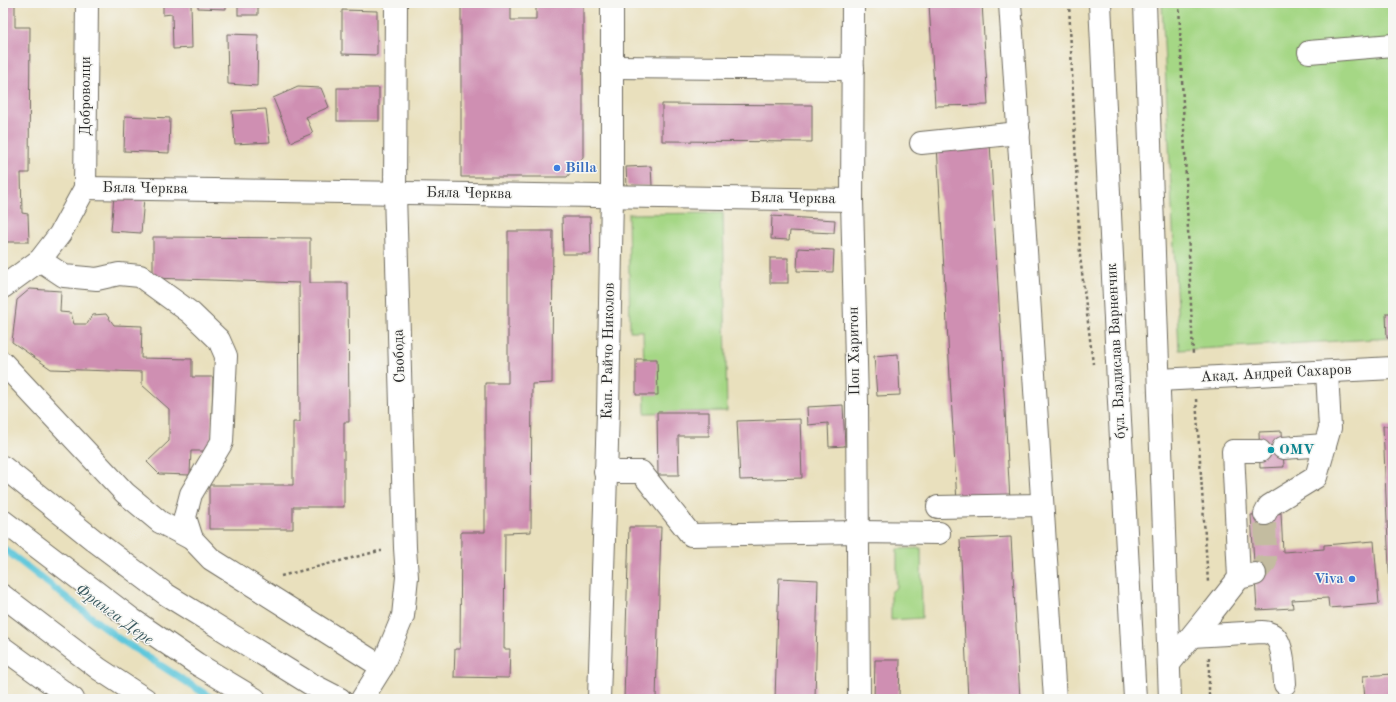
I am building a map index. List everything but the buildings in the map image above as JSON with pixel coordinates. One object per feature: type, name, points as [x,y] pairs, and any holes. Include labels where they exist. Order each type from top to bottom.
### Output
[{"type":"main road","name":"Доброволци","points":[[85,188],[87,3]]},
{"type":"main road","name":"Свобода","points":[[362,699],[382,667],[403,616],[407,577],[395,193],[396,3]]},
{"type":"main road","name":"Кап. Райчо Николов","points":[[599,699],[612,196],[612,3]]},
{"type":"main road","name":"Поп Харитон","points":[[853,3],[852,200],[858,532],[859,699]]},
{"type":"main road","points":[[1010,3],[1055,699]]},
{"type":"main road","name":"бул. Владислав Варненчик","points":[[1100,3],[1135,699]]},
{"type":"main road","points":[[1146,3],[1170,699]]},
{"type":"main road","points":[[1309,52],[1393,45]]},
{"type":"main road","points":[[612,67],[853,70]]},
{"type":"main road","points":[[921,143],[1019,133]]},
{"type":"main road","name":"Бяла Черква","points":[[85,188],[852,200]]},
{"type":"main road","points":[[3,288],[40,260],[60,234],[85,188]]},
{"type":"main road","points":[[40,260],[64,276],[97,279],[120,274],[140,276],[191,313],[219,340],[226,356],[222,442],[191,494],[185,517],[192,539]]},
{"type":"main road","points":[[3,363],[125,493],[160,522],[192,539],[211,559],[382,667]]},
{"type":"main road","name":"Акад. Андрей Сахаров","points":[[1159,380],[1393,368]]},
{"type":"main road","points":[[1265,514],[1269,506],[1316,477],[1330,428],[1327,372]]},
{"type":"main road","points":[[1283,448],[1325,445]]},
{"type":"main road","points":[[1169,664],[1201,635],[1210,613],[1210,615],[1247,576],[1233,451],[1260,451]]},
{"type":"main road","points":[[3,467],[95,541],[167,595],[297,675],[340,699]]},
{"type":"main road","points":[[605,472],[641,472],[691,534],[858,532],[939,533]]},
{"type":"main road","points":[[938,507],[1042,505]]},
{"type":"main road","points":[[3,521],[133,620],[197,664],[255,699]]},
{"type":"main road","points":[[3,596],[100,669],[144,699]]},
{"type":"main road","points":[[1201,635],[1262,632],[1272,634],[1279,641],[1285,684]]},
{"type":"main road","points":[[3,648],[73,699]]},
{"type":"path","points":[[1069,3],[1080,256],[1094,370]]},
{"type":"path","points":[[1179,3],[1194,378],[1210,613]]},
{"type":"path","points":[[280,576],[380,551],[389,553],[398,559],[406,570]]},
{"type":"path","points":[[1201,635],[1209,699]]},
{"type":"green space","points":[[1162,3],[1393,3],[1393,338],[1179,350]]},
{"type":"green space","points":[[723,213],[727,411],[645,413],[643,331],[630,331],[628,214]]},
{"type":"green space","points":[[921,548],[922,618],[891,620],[891,592],[897,587],[897,549]]},
{"type":"waterway","name":"Франга Дере","points":[[3,548],[118,638],[213,699]]},
{"type":"tunnel","points":[[1255,574],[1266,562],[1265,514]]},
{"type":"place","name":"Billa","points":[[557,168]]},
{"type":"place","name":"OMV","points":[[1271,450]]},
{"type":"place","name":"Viva","points":[[1352,579]]}]
